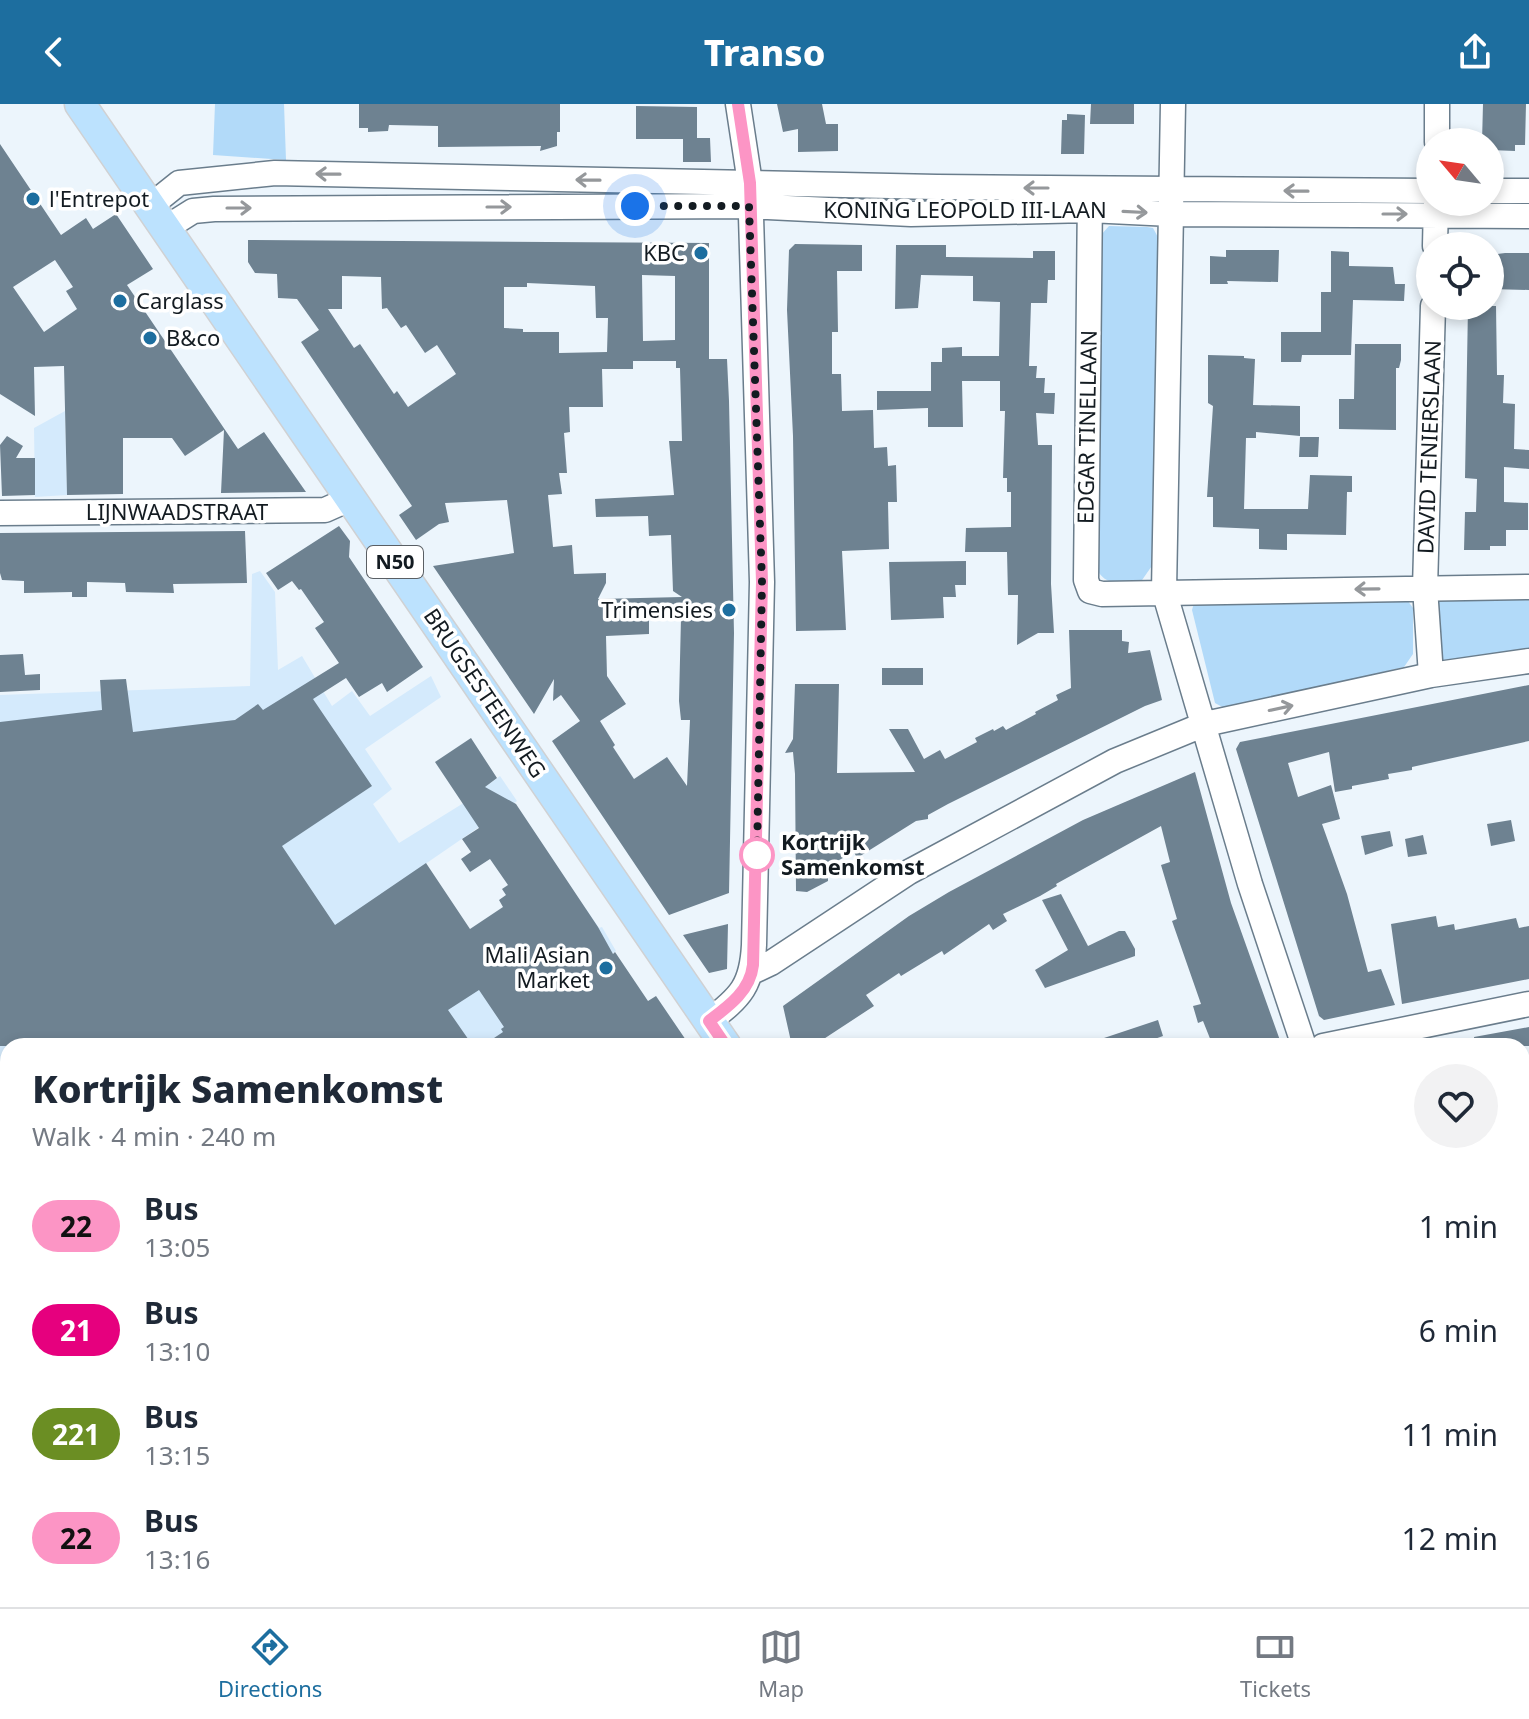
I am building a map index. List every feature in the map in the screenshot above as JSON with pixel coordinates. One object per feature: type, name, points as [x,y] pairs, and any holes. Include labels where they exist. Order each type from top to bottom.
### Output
[{"type":"main road","name":"BRUGSESTEENWEG","points":[[80,104],[721,1038]]},
{"type":"street","points":[[709,1021],[737,998],[752,972],[762,582],[750,194],[738,104]]},
{"type":"street","points":[[1173,104],[1164,591],[1250,884],[1301,1038]]},
{"type":"street","points":[[1437,104],[1437,128]]},
{"type":"street","name":"KONING LEOPOLD III-LAAN","points":[[158,218],[179,183],[275,173],[750,194],[911,214],[1172,189],[1416,201]]},
{"type":"street","points":[[1504,191],[1529,191]]},
{"type":"street","name":"KONING LEOPOLD III-LAAN","points":[[158,218],[214,209],[750,194]]},
{"type":"street","name":"KONING LEOPOLD III-LAAN","points":[[1090,199],[1171,214],[1416,203]]},
{"type":"street","name":"EDGAR TINELLAAN","points":[[1090,199],[1086,580],[1090,591],[1102,594],[1529,587]]},
{"type":"street","name":"KONING LEOPOLD III-LAAN","points":[[1504,212],[1529,216]]},
{"type":"street","name":"DAVID TENIERSLAAN","points":[[1431,675],[1425,588],[1433,320]]},
{"type":"street","name":"LIJNWAADSTRAAT","points":[[0,513],[325,510],[352,498]]},
{"type":"street","points":[[752,972],[771,963],[909,872],[1115,761],[1205,724],[1431,675],[1529,661]]},
{"type":"street","points":[[1362,1038],[1529,1004]]},
{"type":"shaded area","points":[[215,104],[284,104],[286,160],[213,155]]},
{"type":"shaded area","points":[[1109,226],[1153,228],[1160,241],[1156,560],[1140,583],[1109,581],[1096,567],[1101,235]]},
{"type":"shaded area","points":[[65,411],[67,495],[35,497],[34,428]]},
{"type":"shaded area","points":[[260,571],[275,592],[278,670],[302,656],[332,706],[352,691],[370,716],[431,676],[441,697],[365,749],[392,789],[373,804],[399,843],[500,776],[517,801],[418,869],[488,973],[586,909],[599,928],[602,927],[616,951],[518,1017],[532,1038],[0,1038],[0,695],[250,686],[252,574]]},
{"type":"shaded area","points":[[1529,592],[1529,648],[1437,662],[1433,594]]},
{"type":"shaded area","points":[[1405,597],[1413,608],[1413,654],[1404,667],[1226,709],[1215,703],[1192,610],[1194,603]]},
{"type":"building","points":[[359,104],[560,104],[560,132],[557,132],[557,146],[540,151],[541,146],[438,147],[438,126],[389,125],[388,131],[368,132],[368,128],[359,128]]},
{"type":"building","points":[[777,104],[822,104],[826,124],[838,124],[838,151],[798,152],[798,129],[783,132]]},
{"type":"building","points":[[1091,104],[1134,104],[1134,124],[1090,124]]},
{"type":"building","points":[[1483,104],[1526,104],[1525,145],[1515,145],[1515,151],[1504,151],[1504,128],[1482,128]]},
{"type":"building","points":[[636,106],[697,107],[697,138],[710,138],[711,162],[683,162],[683,139],[636,139]]},
{"type":"building","points":[[1067,114],[1085,115],[1084,154],[1061,154],[1062,120],[1067,120]]},
{"type":"building","points":[[0,144],[61,235],[86,218],[93,229],[116,214],[153,269],[127,285],[238,449],[264,432],[306,492],[221,493],[224,430],[185,456],[172,438],[123,438],[123,494],[67,495],[64,366],[34,367],[35,416],[0,394]],"holes":[[[55,260],[73,287],[66,291],[77,309],[44,332],[13,287]]]},
{"type":"building","points":[[248,240],[709,243],[709,359],[727,359],[729,401],[734,633],[729,893],[669,915],[552,741],[580,721],[561,695],[553,701],[554,679],[534,714],[433,566],[514,553],[507,500],[445,503],[449,522],[439,524],[416,540],[399,515],[412,506],[301,342],[319,330],[297,299],[278,298],[277,274],[255,273],[248,262]],"holes":[[[642,275],[675,276],[675,340],[643,341]],[[342,276],[381,277],[382,309],[387,308],[401,328],[406,325],[425,353],[437,345],[456,374],[408,407],[397,391],[394,394],[360,344],[354,348],[328,309],[342,309]],[[527,283],[595,286],[596,318],[608,318],[607,352],[559,353],[559,332],[523,332],[523,329],[504,328],[504,287],[527,287]],[[633,361],[676,361],[676,368],[680,368],[682,441],[669,441],[674,495],[595,499],[596,517],[648,516],[649,536],[671,535],[673,591],[682,597],[598,599],[606,583],[606,573],[574,574],[572,545],[553,547],[548,495],[562,494],[559,473],[567,473],[564,433],[570,432],[569,407],[603,407],[602,369],[633,369]],[[681,618],[679,701],[681,720],[690,720],[687,786],[667,757],[634,779],[600,721],[626,704],[607,676],[606,636],[649,634],[649,620]]]},
{"type":"building","points":[[795,244],[862,245],[862,271],[837,271],[838,332],[832,332],[832,374],[841,374],[842,411],[873,410],[874,448],[887,447],[888,466],[896,465],[897,502],[888,502],[889,549],[842,551],[846,630],[796,631],[793,436],[787,310],[789,250]]},
{"type":"building","points":[[896,245],[946,245],[946,257],[1033,258],[1033,251],[1055,251],[1055,280],[1048,280],[1047,303],[1031,303],[1029,366],[1037,366],[1036,378],[1045,378],[1044,393],[1055,393],[1054,414],[1036,413],[1038,445],[1052,445],[1051,584],[1054,633],[1038,633],[1017,645],[1018,595],[1008,595],[1007,552],[965,552],[966,528],[1011,527],[1011,492],[1007,492],[1007,478],[1003,478],[1005,411],[1000,411],[1000,381],[962,381],[963,427],[928,427],[928,408],[877,410],[877,391],[931,391],[931,362],[942,362],[942,348],[962,347],[962,356],[999,356],[1000,302],[973,301],[973,276],[921,275],[918,308],[895,309]]},
{"type":"building","points":[[1226,250],[1279,250],[1278,282],[1227,281],[1228,284],[1210,284],[1210,256],[1226,257]]},
{"type":"building","points":[[1331,251],[1349,252],[1349,266],[1393,267],[1395,284],[1405,284],[1404,301],[1353,300],[1351,355],[1302,355],[1301,362],[1281,362],[1281,332],[1321,332],[1321,292],[1331,292]]},
{"type":"building","points":[[1504,253],[1529,253],[1529,290],[1504,289]]},
{"type":"building","points":[[1468,320],[1496,320],[1497,375],[1504,375],[1503,403],[1515,404],[1514,449],[1529,450],[1529,469],[1504,467],[1504,502],[1528,503],[1528,530],[1506,530],[1506,546],[1490,546],[1490,550],[1464,550],[1465,512],[1476,512],[1477,479],[1465,478]]},
{"type":"building","points":[[1355,344],[1401,344],[1401,360],[1399,368],[1396,368],[1396,430],[1339,429],[1339,399],[1354,399]]},
{"type":"building","points":[[1208,355],[1255,359],[1253,405],[1300,406],[1300,436],[1256,432],[1256,438],[1246,438],[1244,509],[1308,509],[1310,475],[1352,476],[1352,492],[1347,492],[1346,535],[1287,534],[1287,550],[1259,549],[1259,529],[1213,527],[1213,497],[1207,497],[1213,406],[1208,403]]},
{"type":"building","points":[[7,436],[23,446],[16,458],[35,458],[35,495],[2,496],[0,445]]},
{"type":"building","points":[[1300,437],[1319,437],[1318,457],[1299,457]]},
{"type":"building","points":[[339,526],[350,541],[349,557],[423,667],[387,692],[382,683],[359,697],[346,678],[313,699],[372,786],[282,846],[335,925],[426,863],[470,929],[503,907],[499,900],[506,895],[502,889],[508,885],[490,859],[470,872],[461,859],[471,852],[462,839],[479,828],[435,762],[471,738],[497,778],[485,787],[516,804],[613,954],[615,952],[648,1001],[656,996],[685,1038],[494,1038],[503,1032],[501,1029],[504,1027],[479,990],[448,1010],[467,1038],[0,1038],[0,722],[102,710],[100,680],[126,679],[133,732],[235,720],[258,704],[263,710],[339,663],[315,628],[324,622],[301,589],[292,581],[278,590],[266,573]]},
{"type":"building","points":[[245,531],[247,583],[173,584],[174,593],[126,592],[125,583],[87,582],[87,597],[72,597],[72,592],[24,593],[24,581],[2,580],[0,573],[0,533]]},
{"type":"building","points":[[966,561],[966,585],[955,585],[956,597],[943,597],[944,618],[891,620],[889,562]]},
{"type":"building","points":[[1069,630],[1122,630],[1122,641],[1129,642],[1128,653],[1150,650],[1162,700],[948,804],[928,815],[928,819],[916,821],[857,858],[854,852],[828,866],[828,881],[807,892],[796,891],[795,774],[793,752],[785,753],[793,739],[795,684],[839,684],[837,773],[915,772],[889,729],[908,729],[924,759],[940,750],[945,759],[977,742],[975,738],[993,729],[1003,726],[1006,730],[1036,714],[1058,700],[1056,695],[1071,688]]},
{"type":"building","points":[[23,654],[25,675],[40,674],[40,690],[0,692],[0,655]]},
{"type":"building","points":[[882,668],[923,668],[923,685],[882,685]]},
{"type":"building","points":[[1529,685],[1529,741],[1412,767],[1412,770],[1388,774],[1389,779],[1335,792],[1329,752],[1288,763],[1298,797],[1331,785],[1340,819],[1322,824],[1347,894],[1368,972],[1381,969],[1395,1005],[1324,1020],[1319,1016],[1236,749],[1240,742]]},
{"type":"building","points":[[1195,772],[1231,903],[1279,1038],[1210,1038],[1203,1021],[1198,1023],[1193,1006],[1201,1004],[1172,921],[1177,919],[1161,865],[1170,862],[1161,826],[1003,914],[1007,921],[993,930],[989,924],[944,955],[942,951],[901,976],[899,973],[866,995],[874,1006],[825,1038],[790,1038],[783,1006],[909,916],[1083,820]]},
{"type":"building","points":[[1511,820],[1515,841],[1491,846],[1487,824]]},
{"type":"building","points":[[1390,831],[1393,846],[1365,855],[1361,836]]},
{"type":"building","points":[[1423,835],[1427,854],[1408,857],[1405,839]]},
{"type":"building","points":[[1061,894],[1088,946],[1125,931],[1135,949],[1135,956],[1045,988],[1035,970],[1068,950],[1042,900]]},
{"type":"building","points":[[1436,916],[1438,927],[1454,924],[1455,930],[1516,918],[1519,928],[1529,926],[1529,979],[1402,1004],[1391,924]]},
{"type":"building","points":[[728,924],[727,969],[709,973],[683,935]]},
{"type":"building","points":[[1158,1020],[1163,1036],[1157,1038],[1104,1038]]},
{"type":"building","points":[[1529,1027],[1529,1038],[1474,1037]]},
{"type":"bus line","name":"22","points":[[721,1038],[709,1021],[737,998],[749,980],[753,965],[762,641],[750,183],[738,104]]},
{"type":"place","name":"l'Entrepot","points":[[33,199]]},
{"type":"place","name":"KBC","points":[[701,253]]},
{"type":"place","name":"Carglass","points":[[120,301]]},
{"type":"place","name":"B&co","points":[[150,338]]},
{"type":"place","name":"Trimensies","points":[[729,610]]},
{"type":"place","name":"Kortrijk Samenkomst","points":[[757,855]]},
{"type":"place","name":"Mali Asian Market","points":[[606,968]]},
{"type":"route","points":[[635,206],[749,206],[762,582],[757,855]]}]
